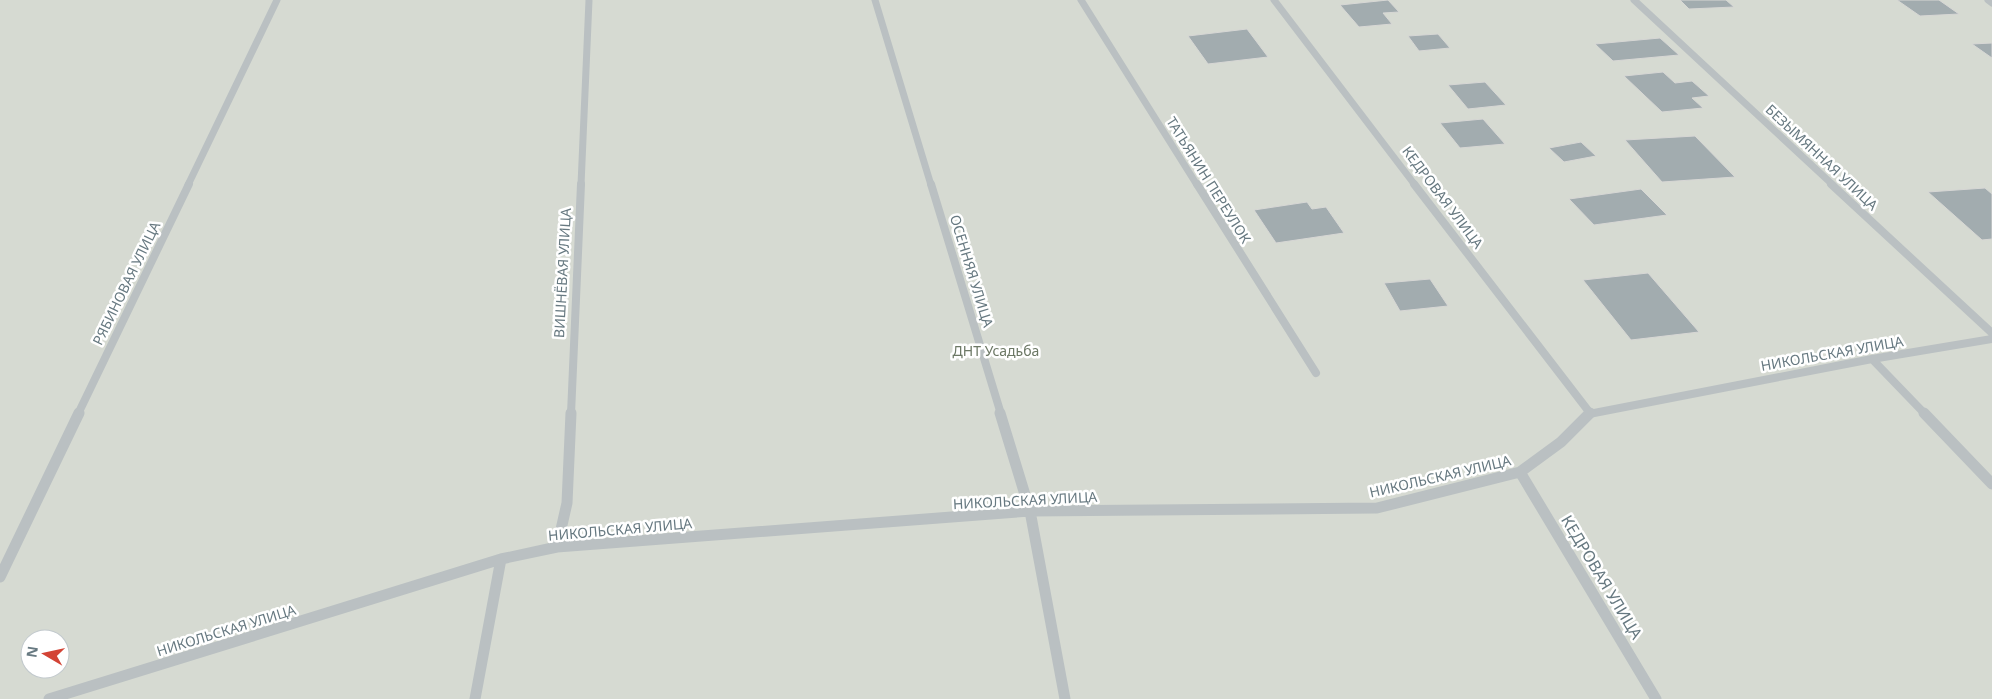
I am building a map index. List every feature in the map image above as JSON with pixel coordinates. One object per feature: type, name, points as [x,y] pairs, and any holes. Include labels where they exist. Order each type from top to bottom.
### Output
[{"type":"street","name":"РЯБИНОВАЯ УЛИЦА","points":[[0,577],[277,0]]},
{"type":"street","name":"ВИШНЁВАЯ УЛИЦА","points":[[557,547],[567,503],[589,0]]},
{"type":"street","name":"ОСЕННЯЯ УЛИЦА","points":[[875,0],[1030,511],[1065,699]]},
{"type":"street","name":"ТАТЬЯНИН ПЕРЕУЛОК","points":[[1081,0],[1316,373]]},
{"type":"street","name":"КЕДРОВАЯ УЛИЦА","points":[[1274,0],[1590,413]]},
{"type":"street","name":"БЕЗЫМЯННАЯ УЛИЦА","points":[[1634,0],[1992,333]]},
{"type":"street","points":[[1988,0],[1992,3]]},
{"type":"street","name":"НИКОЛЬСКАЯ УЛИЦА","points":[[49,699],[501,559],[557,547],[1030,511],[1377,508],[1520,472],[1561,442],[1590,413],[1872,359],[1992,340]]},
{"type":"street","points":[[1872,359],[1992,484]]},
{"type":"street","name":"КЕДРОВАЯ УЛИЦА","points":[[1520,472],[1656,699]]},
{"type":"street","points":[[475,699],[501,559]]},
{"type":"green space","name":"ДНТ Усадьба","points":[[0,0],[1992,0],[1992,699],[0,699]]},
{"type":"building","points":[[1388,0],[1399,12],[1383,13],[1392,24],[1359,27],[1340,5]]},
{"type":"building","points":[[1680,0],[1726,0],[1734,7],[1689,9]]},
{"type":"building","points":[[1897,0],[1939,0],[1959,14],[1920,16]]},
{"type":"building","points":[[1247,29],[1268,57],[1208,64],[1188,36]]},
{"type":"building","points":[[1438,34],[1450,48],[1419,51],[1408,36]]},
{"type":"building","points":[[1660,38],[1679,55],[1613,61],[1595,44]]},
{"type":"building","points":[[1992,43],[1992,58],[1972,44]]},
{"type":"building","points":[[1663,72],[1675,83],[1692,81],[1709,96],[1692,98],[1703,108],[1662,112],[1624,76]]},
{"type":"building","points":[[1485,82],[1506,105],[1468,109],[1448,85]]},
{"type":"building","points":[[1483,119],[1505,144],[1460,148],[1440,123]]},
{"type":"building","points":[[1695,136],[1735,177],[1662,182],[1625,140]]},
{"type":"building","points":[[1581,142],[1596,156],[1564,162],[1549,148]]},
{"type":"building","points":[[1985,188],[1992,194],[1992,239],[1982,240],[1928,192]]},
{"type":"building","points":[[1641,189],[1667,215],[1594,225],[1569,199]]},
{"type":"building","points":[[1307,202],[1312,209],[1326,207],[1344,233],[1276,243],[1254,210]]},
{"type":"building","points":[[1648,273],[1699,332],[1631,340],[1583,280]]},
{"type":"building","points":[[1430,279],[1448,306],[1400,311],[1384,283]]}]
